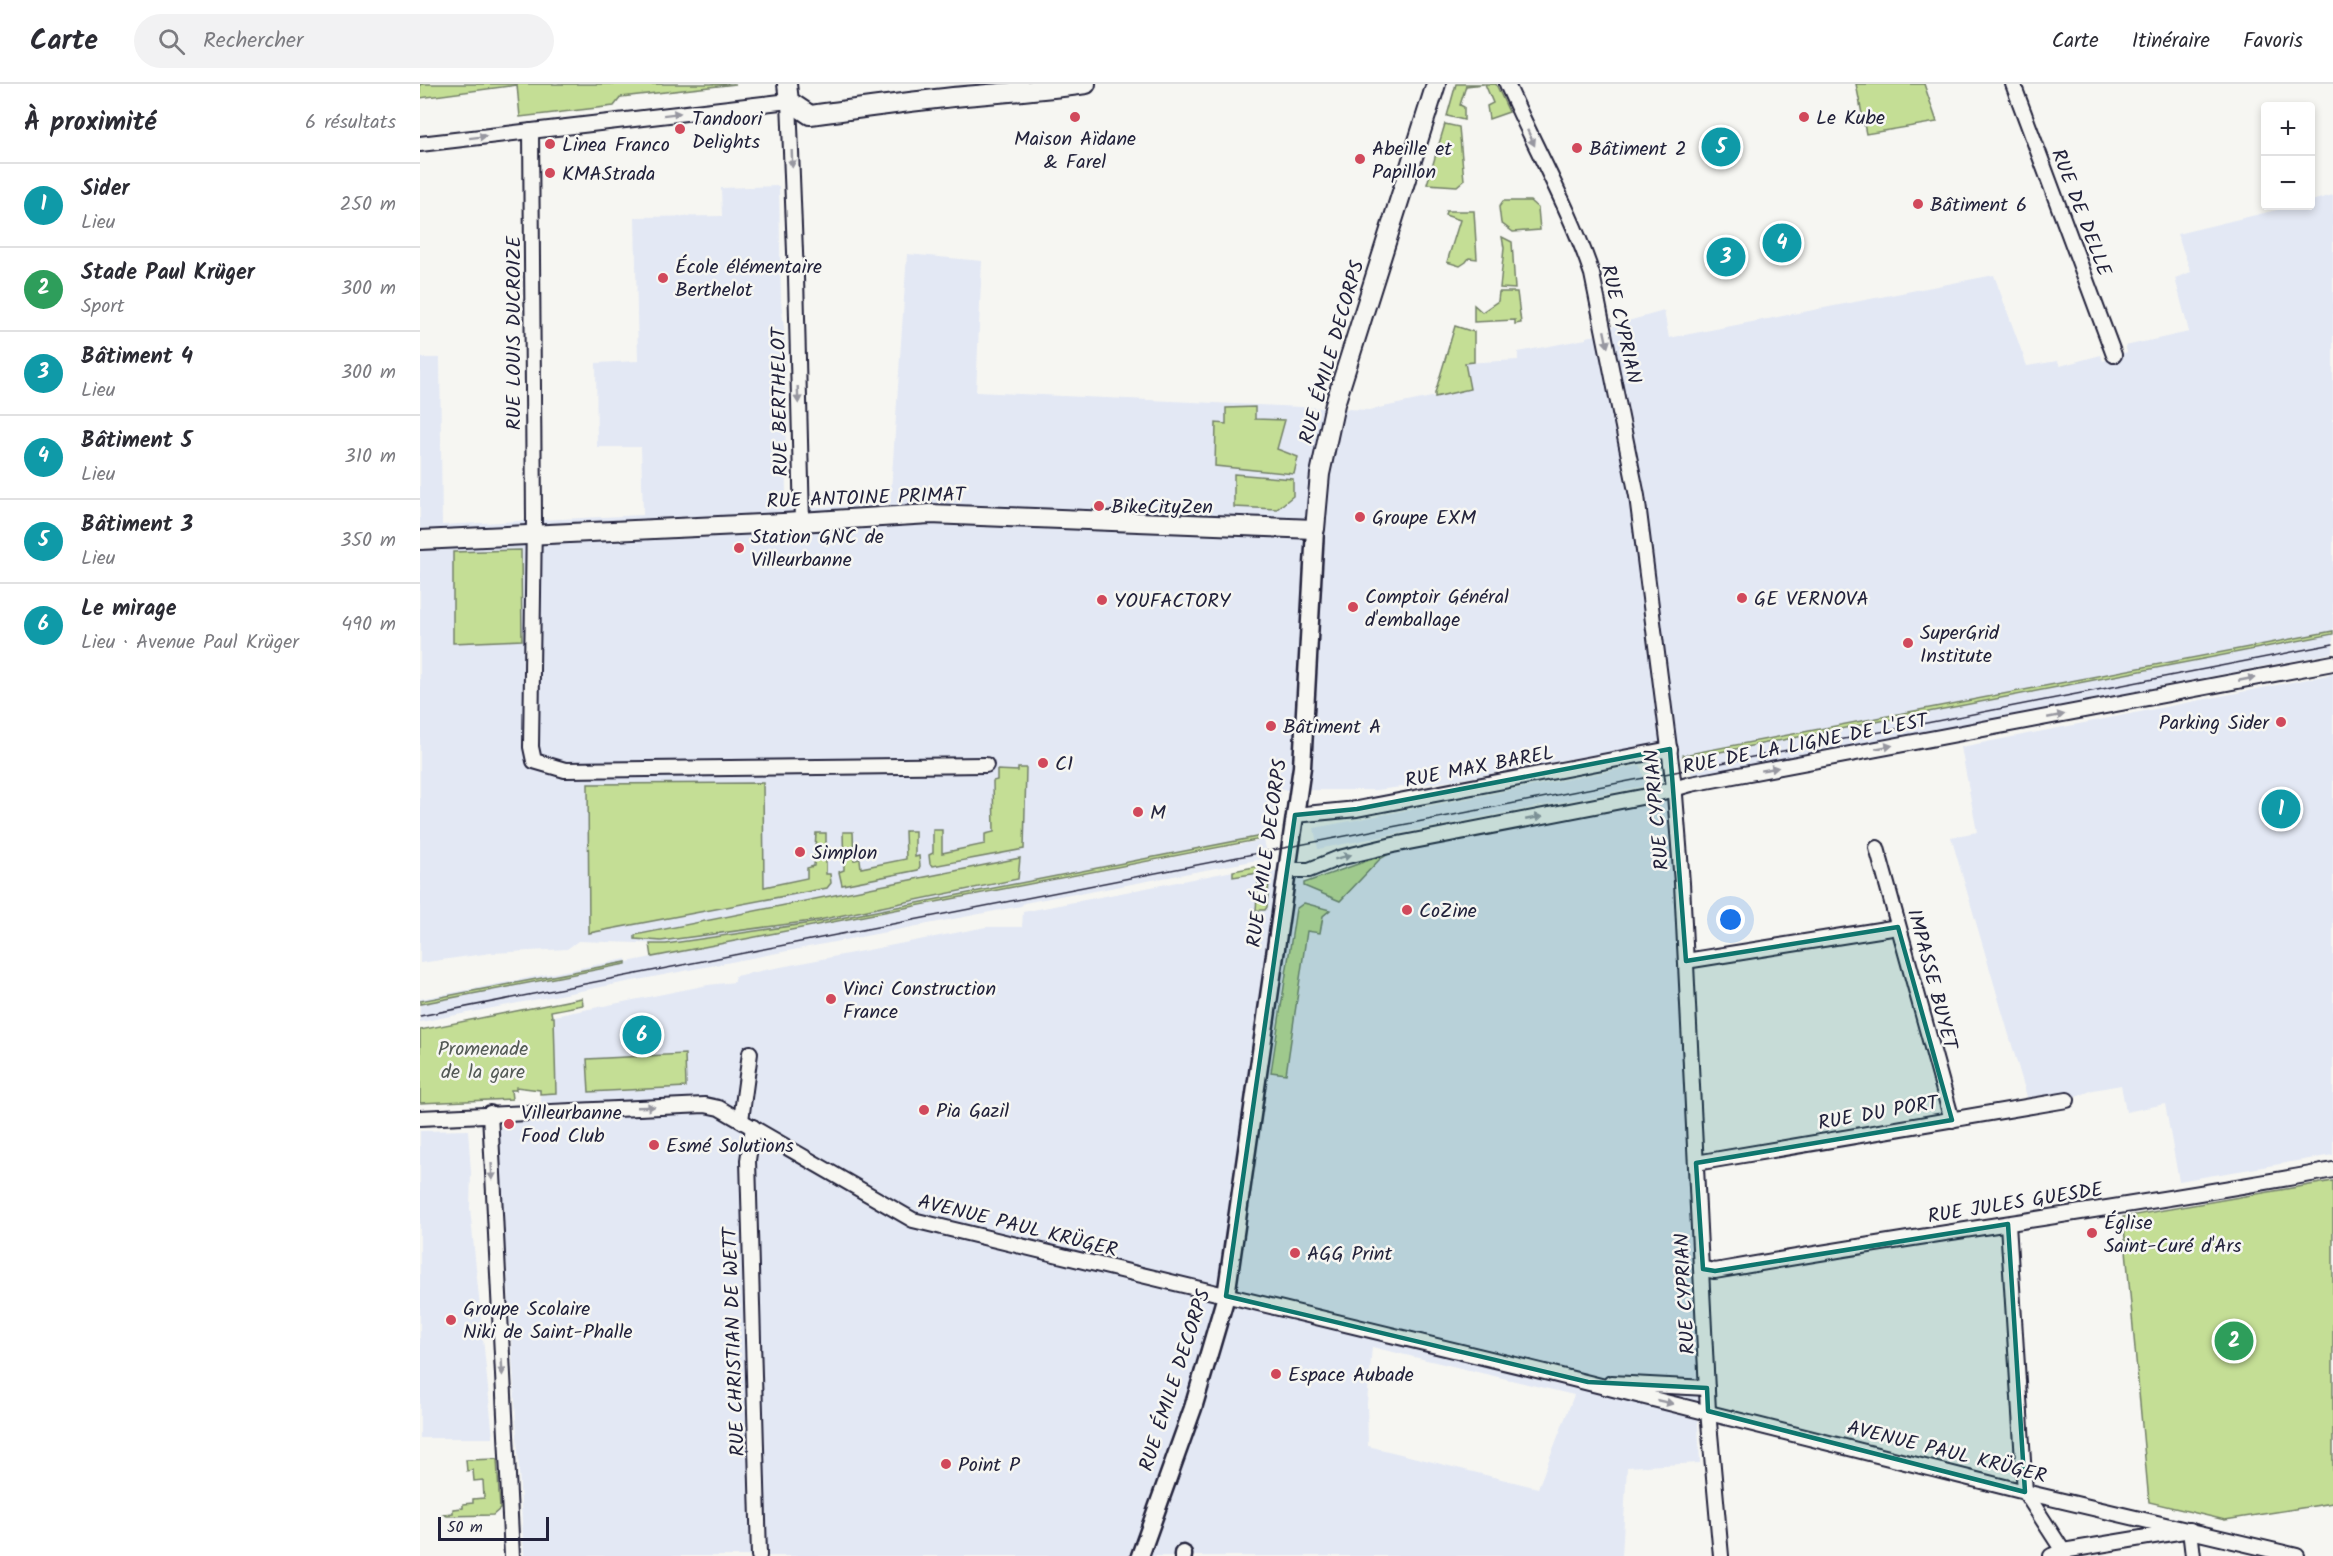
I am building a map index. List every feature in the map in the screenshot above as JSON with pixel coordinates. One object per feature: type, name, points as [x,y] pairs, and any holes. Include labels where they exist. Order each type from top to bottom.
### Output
[{"type":"main road","points":[[788,92],[810,115],[878,105],[1003,92],[1028,92],[1086,84]]},
{"type":"main road","name":"RUE ÉMILE DECORPS","points":[[1315,529],[1320,474],[1335,404],[1436,84]]},
{"type":"main road","name":"RUE ANTOINE PRIMAT","points":[[420,540],[930,514],[1315,529]]},
{"type":"street","name":"RUE CYPRIAN","points":[[1507,84],[1586,254],[1624,423],[1637,496],[1675,789],[1703,1269],[1708,1412],[1721,1556]]},
{"type":"street","name":"RUE DE DELLE","points":[[2013,84],[2114,355]]},
{"type":"street","points":[[420,144],[531,131],[788,92]]},
{"type":"street","name":"RUE BERTHELOT","points":[[788,92],[796,277],[802,522]]},
{"type":"street","name":"RUE LOUIS DUCROIZE","points":[[531,131],[534,534],[531,747],[534,761],[566,770],[986,765]]},
{"type":"street","name":"RUE ÉMILE DECORPS","points":[[1140,1556],[1193,1408],[1226,1296],[1304,746],[1315,529]]},
{"type":"street","name":"RUE DE LA LIGNE DE L'EST","points":[[1287,870],[1309,870],[1339,858],[1394,845],[1691,784],[2333,663]]},
{"type":"street","name":"RUE MAX BAREL","points":[[1295,815],[1357,809],[1670,749]]},
{"type":"street","name":"IMPASSE BUYET","points":[[1877,848],[1952,1120]]},
{"type":"street","points":[[1686,961],[1898,927]]},
{"type":"street","name":"RUE CHRISTIAN DE WETT","points":[[750,1053],[747,1124],[759,1556]]},
{"type":"street","name":"RUE DU PORT","points":[[1696,1163],[2067,1100]]},
{"type":"street","name":"AVENUE PAUL KRÜGER","points":[[420,1118],[489,1113],[705,1105],[719,1108],[913,1220],[1588,1382],[1628,1394],[2025,1492],[2297,1556]]},
{"type":"street","points":[[489,1113],[512,1556]]},
{"type":"street","name":"RUE JULES GUESDE","points":[[1703,1269],[1715,1271],[2333,1170]]},
{"type":"street","points":[[2008,1224],[2025,1492],[2060,1554],[2190,1530],[2193,1556]]},
{"type":"street","name":"AVENUE PAUL KRÜGER","points":[[1588,1382],[1707,1388]]},
{"type":"highlighted area","points":[[1670,749],[1686,961],[1898,927],[1952,1120],[1696,1163],[1703,1269],[1715,1271],[2008,1224],[2025,1492],[1708,1411],[1707,1388],[1588,1382],[1226,1296],[1295,815],[1357,809]]},
{"type":"shaded area","points":[[779,186],[781,301],[785,337],[786,508],[890,505],[907,254],[982,261],[976,392],[1369,410],[1470,389],[1465,363],[1518,360],[1518,352],[1586,339],[1586,337],[1597,335],[1617,324],[1664,311],[1669,338],[1994,275],[2027,366],[2058,361],[2060,366],[2101,355],[2103,361],[2127,352],[2125,346],[2189,332],[2175,278],[2191,272],[2177,234],[2276,210],[2315,210],[2315,200],[2333,195],[2333,653],[1692,777],[1688,757],[1623,749],[1451,781],[1377,790],[1281,790],[1277,834],[825,921],[666,944],[578,941],[567,949],[491,953],[420,963],[420,358],[440,358],[442,525],[643,515],[641,447],[597,447],[596,363],[638,361],[635,217],[722,216],[721,188]]},
{"type":"shaded area","points":[[2333,674],[2333,1155],[2179,1181],[2165,1104],[2126,1112],[2121,1085],[2093,1090],[2071,1099],[2069,1093],[2028,1100],[1951,837],[1977,832],[1961,747]]},
{"type":"shaded area","points":[[1641,765],[1645,786],[1318,849],[1314,828]]},
{"type":"shaded area","points":[[1674,797],[1704,1363],[1698,1425],[1700,1463],[1627,1467],[1622,1556],[524,1556],[507,1267],[494,1123],[541,1104],[539,1019],[708,985],[735,982],[735,976],[986,927],[1022,927],[1023,912],[1259,866],[1308,882],[1392,852]],"holes":[[[1372,1347],[1574,1395],[1538,1488],[1368,1446],[1367,1403]]]},
{"type":"shaded area","points":[[1264,840],[1268,858],[1075,893],[1024,903],[1021,906],[420,1022],[420,999],[626,959],[627,962]]},
{"type":"shaded area","name":"Groupe Scolaire Niki de Saint-Phalle","points":[[468,1130],[471,1172],[470,1208],[493,1438],[420,1438],[420,1131]]},
{"type":"green space","points":[[420,84],[736,84],[621,97],[614,106],[520,117],[517,85],[420,98]]},
{"type":"green space","points":[[1456,84],[1484,84],[1466,86],[1460,105],[1464,107],[1464,120],[1447,116]]},
{"type":"green space","points":[[1485,84],[1496,84],[1509,112],[1489,119],[1487,106],[1493,103]]},
{"type":"green space","points":[[1856,84],[1924,84],[1937,122],[1866,134]]},
{"type":"green space","points":[[1445,124],[1459,127],[1464,180],[1457,186],[1427,184]]},
{"type":"green space","points":[[1503,201],[1530,201],[1538,208],[1540,230],[1513,232],[1501,223],[1499,207]]},
{"type":"green space","points":[[1446,211],[1474,211],[1477,259],[1469,258],[1460,266],[1447,262],[1460,220],[1445,215]]},
{"type":"green space","points":[[1502,237],[1512,242],[1515,289],[1500,288],[1504,248]]},
{"type":"green space","points":[[1499,292],[1517,292],[1521,323],[1515,324],[1515,320],[1474,322],[1474,305],[1482,312],[1498,301]]},
{"type":"green space","points":[[1455,326],[1474,332],[1474,362],[1465,363],[1470,389],[1435,397],[1435,393]]},
{"type":"green space","points":[[1255,407],[1255,419],[1285,420],[1277,449],[1298,457],[1294,474],[1215,466],[1216,423],[1226,424],[1226,408]]},
{"type":"green space","points":[[1234,474],[1293,479],[1293,496],[1277,509],[1234,507]]},
{"type":"green space","points":[[521,550],[522,640],[453,643],[453,552]]},
{"type":"green space","points":[[2333,631],[2333,634],[1683,758],[1683,755]]},
{"type":"green space","points":[[1018,768],[1026,768],[1024,849],[933,866],[930,864],[929,855],[933,853],[933,830],[942,830],[942,853],[985,844],[985,834],[994,832],[993,781],[997,780],[997,770],[1018,771]]},
{"type":"green space","points":[[763,783],[764,887],[807,878],[807,868],[814,866],[816,833],[826,833],[826,874],[830,874],[831,883],[827,888],[589,933],[588,784]]},
{"type":"green space","points":[[905,831],[915,831],[915,857],[919,856],[920,866],[918,870],[842,885],[839,872],[844,870],[843,832],[853,832],[854,860],[860,859],[861,868],[906,859]]},
{"type":"green space","points":[[1272,834],[1272,837],[652,957],[650,944],[666,944],[825,921]]},
{"type":"green space","points":[[1392,852],[1380,859],[1340,901],[1304,886],[1304,883]]},
{"type":"green space","points":[[1020,858],[1018,879],[819,920],[661,941],[635,939],[635,935]]},
{"type":"green space","points":[[1259,866],[1270,869],[1265,910],[1256,910],[1259,873],[1233,877],[1233,871]]},
{"type":"green space","points":[[1304,903],[1330,910],[1323,916],[1320,933],[1307,931],[1286,1074],[1271,1072],[1296,909]]},
{"type":"green space","points":[[626,962],[626,964],[420,1004],[420,1001]]},
{"type":"green space","name":"Promenade de la gare","points":[[582,998],[583,1005],[551,1011],[554,1017],[556,1093],[540,1094],[540,1090],[516,1087],[516,1090],[511,1090],[512,1099],[420,1103],[420,1030]]},
{"type":"green space","points":[[685,1054],[686,1087],[589,1092],[587,1059]]},
{"type":"green space","points":[[2333,1181],[2333,1503],[2225,1520],[2149,1502],[2123,1217]]},
{"type":"green space","points":[[497,1459],[500,1509],[493,1515],[447,1516],[443,1514],[453,1513],[453,1509],[463,1508],[463,1504],[473,1503],[473,1499],[484,1498],[483,1480],[474,1481],[473,1470],[467,1471],[466,1460]]},
{"type":"tram line","points":[[420,1016],[2333,644]]},
{"type":"place","name":"Maison Aïdane & Farel","points":[[1075,117]]},
{"type":"place","name":"Le Kube","points":[[1804,117]]},
{"type":"place","name":"Tandoori Delights","points":[[680,129]]},
{"type":"place","name":"Linea Franco","points":[[550,144]]},
{"type":"place","name":"Bâtiment 3","points":[[1721,147]]},
{"type":"place","name":"Bâtiment 2","points":[[1577,148]]},
{"type":"place","name":"Abeille et Papillon","points":[[1360,159]]},
{"type":"place","name":"KMAStrada","points":[[550,173]]},
{"type":"place","name":"Bâtiment 6","points":[[1918,204]]},
{"type":"place","name":"Bâtiment 5","points":[[1782,243]]},
{"type":"place","name":"Bâtiment 4","points":[[1726,257]]},
{"type":"place","name":"École élémentaire Berthelot","points":[[663,278]]},
{"type":"place","name":"BikeCityZen","points":[[1099,506]]},
{"type":"place","name":"Groupe EXM","points":[[1360,517]]},
{"type":"place","name":"Station GNC de Villeurbanne","points":[[739,548]]},
{"type":"place","name":"GE VERNOVA","points":[[1742,598]]},
{"type":"place","name":"YOUFACTORY","points":[[1102,600]]},
{"type":"place","name":"Comptoir Général d'emballage","points":[[1353,607]]},
{"type":"place","name":"SuperGrid Institute","points":[[1908,643]]},
{"type":"place","name":"Parking Sider","points":[[2281,722]]},
{"type":"place","name":"Bâtiment A","points":[[1271,726]]},
{"type":"place","name":"C1","points":[[1043,763]]},
{"type":"place","name":"Sider","points":[[2281,809]]},
{"type":"place","name":"M","points":[[1138,812]]},
{"type":"place","name":"Simplon","points":[[800,852]]},
{"type":"place","name":"CoZine","points":[[1407,910]]},
{"type":"place","name":"Vinci Construction France","points":[[831,999]]},
{"type":"place","name":"Le mirage","points":[[642,1035]]},
{"type":"place","name":"Pia Gazil","points":[[924,1110]]},
{"type":"place","name":"Villeurbanne Food Club","points":[[509,1124]]},
{"type":"place","name":"Esmé Solutions","points":[[654,1145]]},
{"type":"place","name":"Église Saint-Curé d'Ars","points":[[2092,1233]]},
{"type":"place","name":"AGG Print","points":[[1295,1253]]},
{"type":"place","name":"Groupe Scolaire Niki de Saint-Phalle","points":[[451,1320]]},
{"type":"place","name":"Stade Paul Krüger","points":[[2234,1341]]},
{"type":"place","name":"Espace Aubade","points":[[1276,1374]]},
{"type":"place","name":"Point P","points":[[946,1464]]}]
